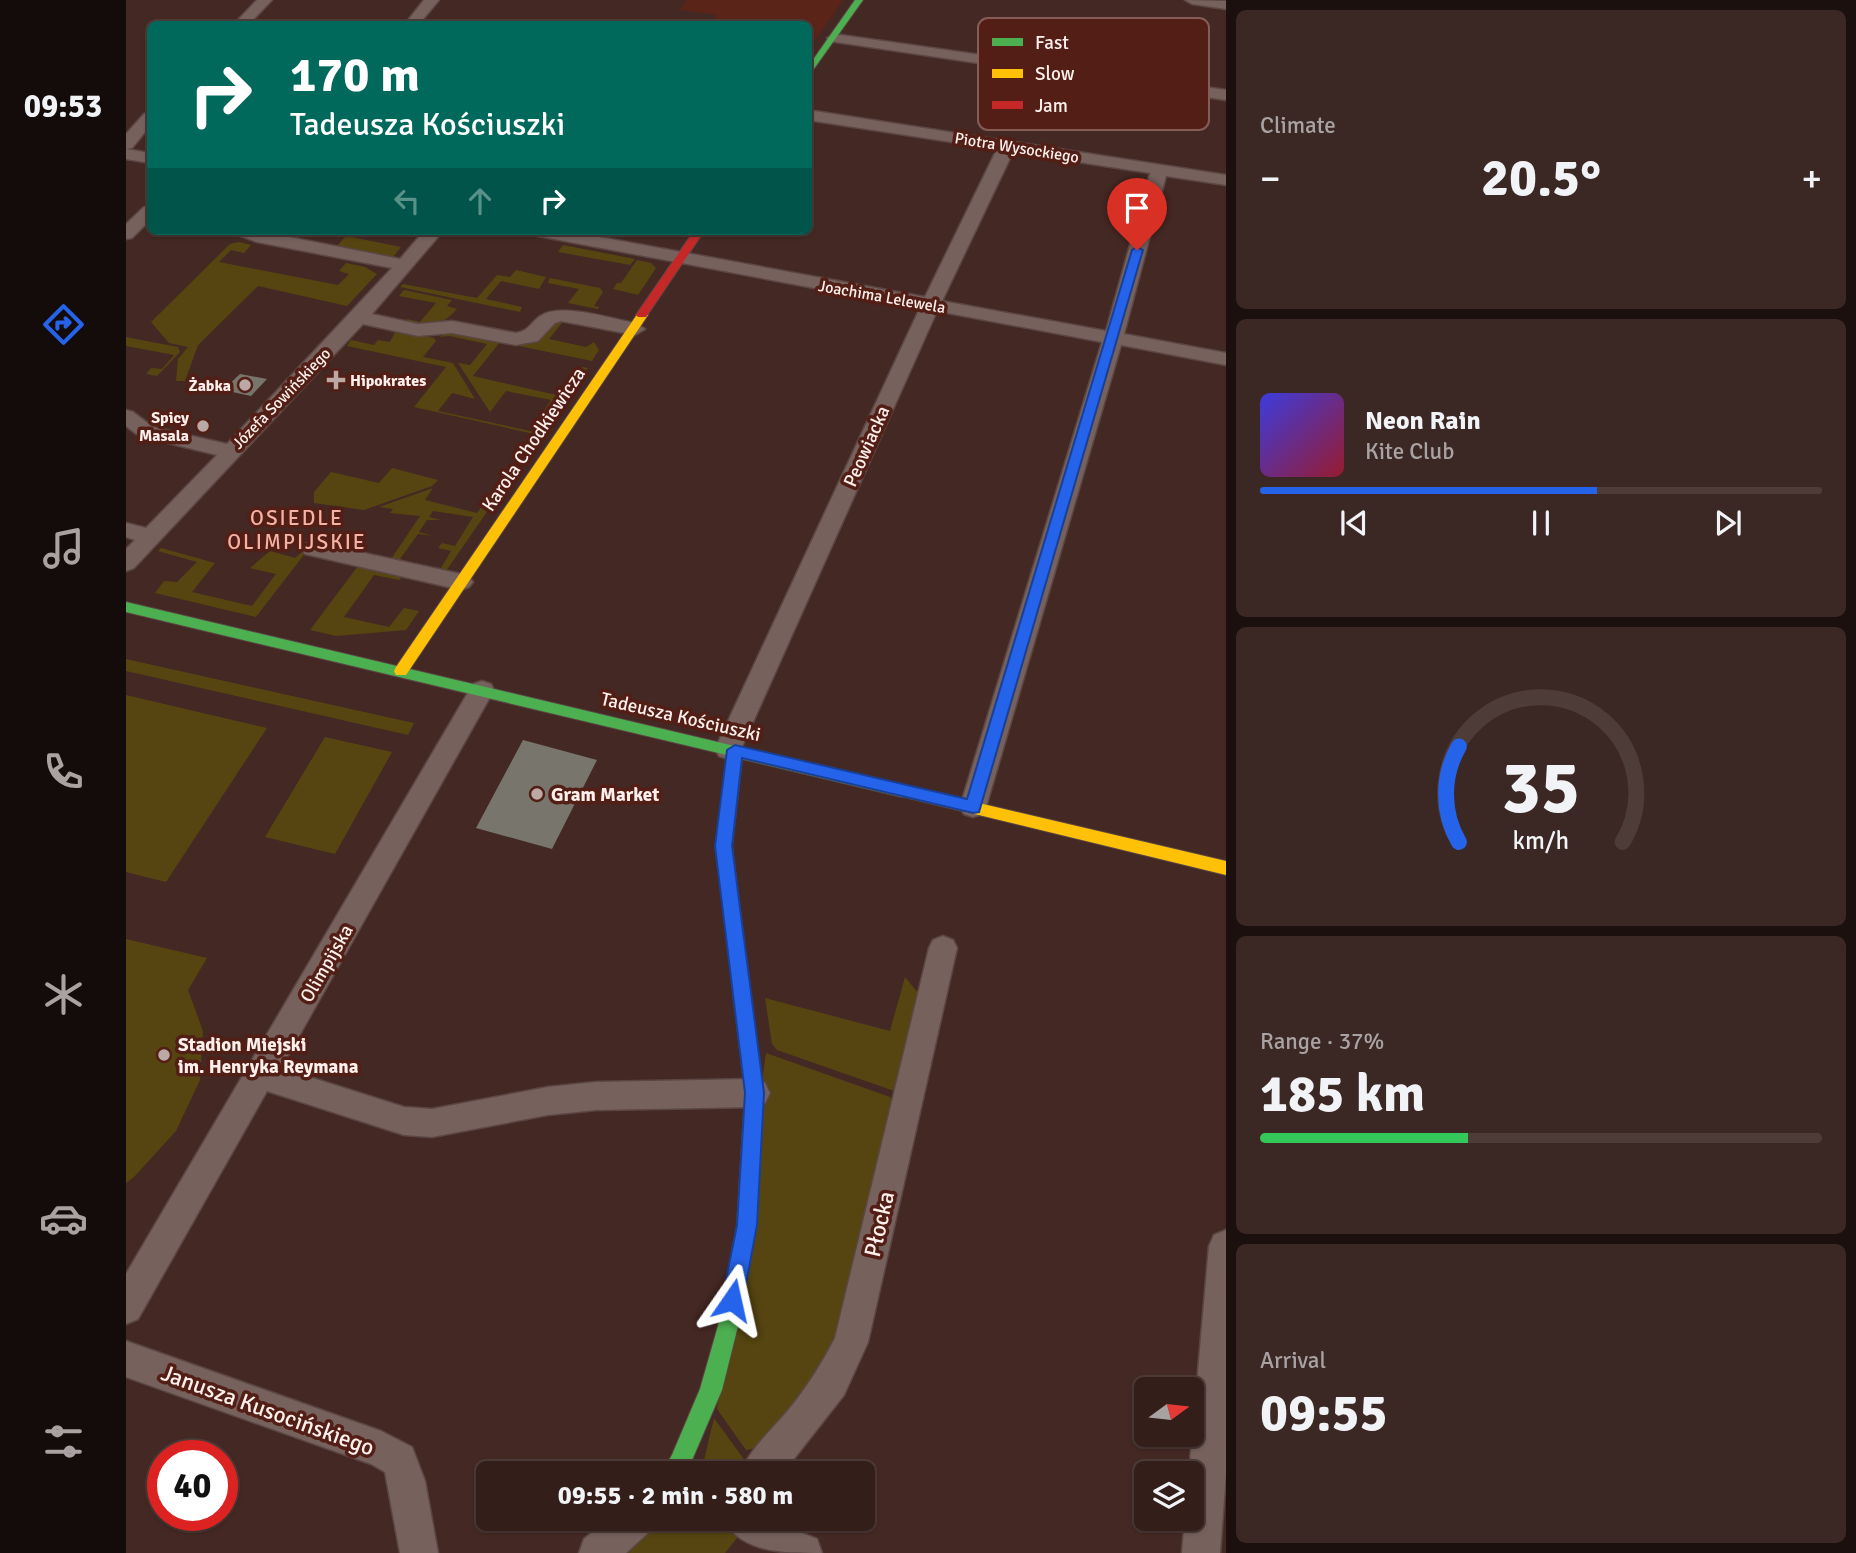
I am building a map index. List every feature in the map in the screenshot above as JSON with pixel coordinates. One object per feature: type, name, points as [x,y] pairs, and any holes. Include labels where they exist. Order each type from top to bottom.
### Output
[{"type":"street","points":[[244,21],[265,0]]},
{"type":"street","points":[[414,21],[432,0]]},
{"type":"street","points":[[812,68],[859,0]]},
{"type":"street","points":[[1192,0],[1226,5]]},
{"type":"street","points":[[834,38],[978,59]]},
{"type":"street","name":"Piotra Wysockiego","points":[[812,116],[1226,180]]},
{"type":"street","points":[[126,144],[147,120]]},
{"type":"street","name":"Peowiacka","points":[[732,750],[930,305],[1007,146]]},
{"type":"street","points":[[126,154],[147,158]]},
{"type":"street","points":[[973,807],[1113,338],[1158,170]]},
{"type":"street","points":[[126,234],[147,214]]},
{"type":"street","points":[[253,235],[405,265]]},
{"type":"street","name":"Józefa Sowińskiego","points":[[126,563],[229,451],[359,317],[431,235]]},
{"type":"street","name":"Joachima Lelewela","points":[[558,235],[1226,359]]},
{"type":"street","name":"Karola Chodkiewicza","points":[[401,671],[696,235]]},
{"type":"street","points":[[359,317],[418,330],[452,327],[516,339],[531,337],[548,319],[560,315],[635,329]]},
{"type":"street","points":[[126,416],[146,432],[229,451]]},
{"type":"street","points":[[126,530],[150,537]]},
{"type":"street","points":[[313,549],[461,582]]},
{"type":"street","name":"Tadeusza Kościuszki","points":[[126,607],[1226,868]]},
{"type":"street","name":"Olimpijska","points":[[126,1307],[482,690]]},
{"type":"street","points":[[685,1461],[711,1390],[728,1326],[747,1225],[754,1093],[724,846],[732,750]]},
{"type":"street","name":"Płocka","points":[[769,1461],[831,1382],[851,1342],[943,948]]},
{"type":"street","points":[[261,1075],[404,1121],[432,1123],[548,1101],[596,1096],[754,1093]]},
{"type":"street","points":[[1201,1553],[1226,1246]]},
{"type":"street","name":"Janusza Kusocińskiego","points":[[126,1359],[381,1449],[398,1460],[406,1481],[419,1553]]},
{"type":"street","points":[[598,1553],[623,1531]]},
{"type":"street","points":[[753,1531],[803,1553]]},
{"type":"shaded area","points":[[686,0],[843,0],[812,45],[812,21],[713,21],[717,15],[680,10]]},
{"type":"shaded area","points":[[346,236],[401,247],[393,257],[337,246]]},
{"type":"shaded area","points":[[239,242],[251,245],[244,253],[231,250],[219,262],[338,285],[349,274],[339,271],[346,263],[365,267],[377,274],[347,306],[258,286],[198,345],[185,381],[176,381],[178,359],[188,347],[169,343],[151,322],[230,244]]},
{"type":"shaded area","points":[[563,245],[635,259],[630,265],[558,252]]},
{"type":"shaded area","points":[[637,260],[651,263],[656,268],[638,295],[613,289],[617,283],[621,283]]},
{"type":"shaded area","points":[[516,270],[546,277],[539,289],[501,281],[486,299],[522,307],[520,312],[400,287],[403,284],[477,298],[497,275],[510,277]]},
{"type":"shaded area","points":[[550,278],[600,288],[603,292],[594,306],[599,307],[598,309],[568,303],[579,289],[548,283]]},
{"type":"shaded area","points":[[404,290],[452,300],[447,306],[457,309],[444,320],[432,325],[403,324],[407,319],[420,322],[436,303],[399,296]]},
{"type":"shaded area","points":[[565,319],[549,339],[586,347],[594,342],[599,350],[592,361],[500,342],[473,376],[561,396],[582,367],[588,368],[546,426],[536,423],[551,400],[506,391],[490,412],[458,363],[470,365],[487,344],[449,336],[439,337],[449,332],[525,344],[537,340],[551,322]]},
{"type":"shaded area","points":[[396,330],[434,338],[436,341],[423,357],[453,363],[475,399],[452,393],[438,411],[535,432],[534,434],[414,407],[446,367],[347,346],[351,340],[374,345],[378,340],[390,342]]},
{"type":"shaded area","points":[[126,337],[178,347],[180,352],[157,376],[146,374],[151,368],[162,369],[174,355],[126,346]]},
{"type":"shaded area","points":[[392,468],[438,480],[432,486],[364,510],[314,503],[314,492],[331,472],[379,483]]},
{"type":"shaded area","points":[[496,486],[502,490],[444,574],[427,566],[441,568],[451,551],[438,548],[442,543],[455,546],[473,517],[433,511],[429,517],[441,520],[427,520],[419,532],[432,536],[418,534],[400,559],[412,563],[389,562],[420,516],[390,513],[393,509],[379,507],[433,488],[425,500],[477,513]]},
{"type":"shaded area","points":[[161,548],[215,563],[192,592],[252,606],[276,574],[250,568],[270,551],[295,558],[304,550],[404,575],[399,580],[374,575],[344,617],[389,627],[404,608],[419,611],[406,630],[336,636],[310,630],[358,566],[306,552],[256,617],[155,593],[164,581],[177,582],[197,562],[158,551]]},
{"type":"shaded area","points":[[126,659],[414,723],[408,735],[126,671]]},
{"type":"shaded area","points":[[126,695],[267,728],[166,882],[126,872]]},
{"type":"shaded area","points":[[325,737],[392,752],[335,854],[265,837]]},
{"type":"shaded area","name":"Stadion Miejski im. Henryka Reymana","points":[[126,939],[207,958],[188,990],[203,1031],[200,1080],[176,1131],[126,1183]]},
{"type":"shaded area","points":[[905,977],[923,999],[900,1093],[777,1050],[772,1044],[765,998],[890,1031]]},
{"type":"shaded area","points":[[766,1053],[890,1097],[892,1100],[888,1117],[895,1119],[829,1366],[757,1455],[752,1449],[746,1450],[717,1409]]},
{"type":"shaded area","points":[[714,1418],[745,1461],[704,1460]]},
{"type":"shaded area","points":[[640,1531],[741,1533],[725,1553],[620,1553]]},
{"type":"building","name":"Żabka","points":[[240,374],[267,379],[251,396],[223,390]]},
{"type":"building","name":"Gram Market","points":[[523,740],[597,760],[552,849],[476,828]]},
{"type":"traffic: fast","points":[[812,68],[859,0]]},
{"type":"traffic: fast","points":[[126,607],[902,791]]},
{"type":"traffic: fast","points":[[681,1461],[711,1390],[728,1326],[747,1225],[754,1093],[724,846],[735,750]]},
{"type":"traffic: slow","points":[[401,671],[642,315]]},
{"type":"traffic: slow","points":[[902,791],[1226,868]]},
{"type":"traffic: jam","points":[[642,315],[696,235]]},
{"type":"place","name":"Hipokrates","points":[[336,380]]},
{"type":"place","name":"Żabka","points":[[245,385]]},
{"type":"place","name":"Spicy Masala","points":[[203,426]]},
{"type":"place","name":"Gram Market","points":[[537,794]]},
{"type":"place","name":"Stadion Miejski im. Henryka Reymana","points":[[164,1055]]},
{"type":"district","name":"OSIEDLE OLIMPIJSKIE","points":[[297,530]]},
{"type":"route","points":[[732,1300],[747,1225],[754,1093],[724,846],[735,750],[973,807],[1137,250]]}]
